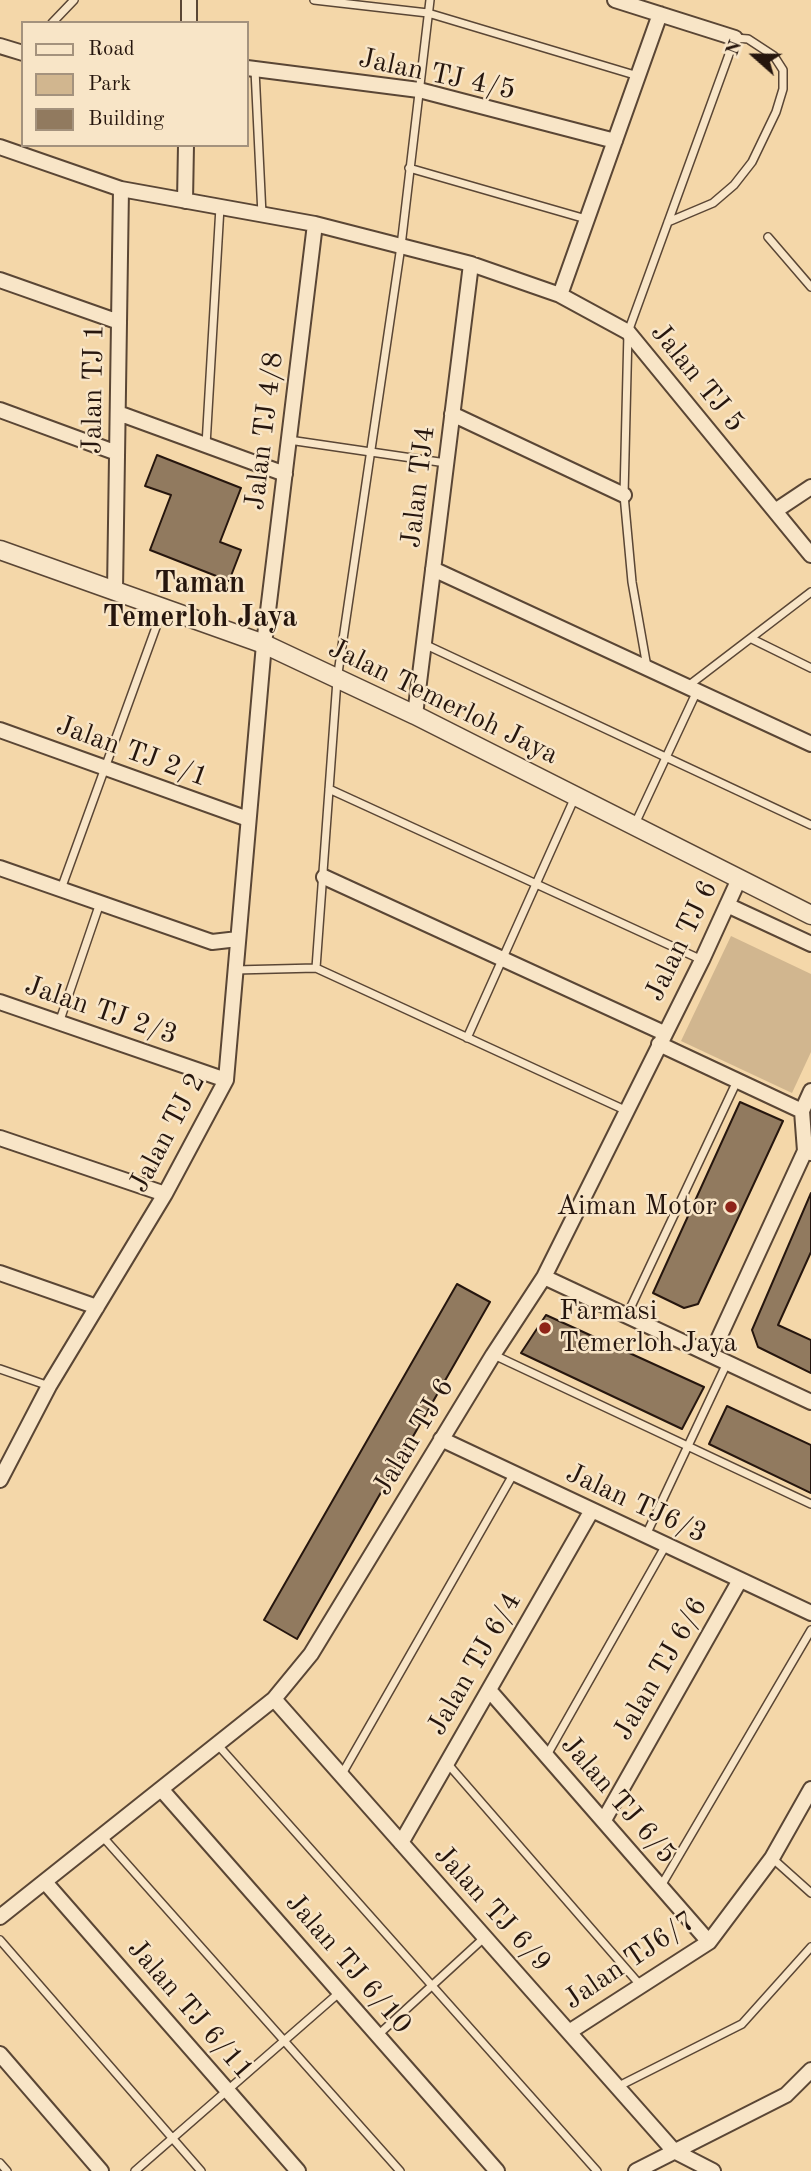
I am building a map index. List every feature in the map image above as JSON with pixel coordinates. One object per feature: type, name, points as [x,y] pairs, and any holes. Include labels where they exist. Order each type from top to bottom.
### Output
[{"type":"street","points":[[189,0],[189,21]]},
{"type":"street","points":[[615,0],[735,38]]},
{"type":"street","points":[[560,295],[660,14]]},
{"type":"street","points":[[0,46],[21,52]]},
{"type":"street","name":"Jalan TJ 4/5","points":[[251,68],[419,90],[615,141]]},
{"type":"street","points":[[47,162],[48,147]]},
{"type":"street","points":[[185,201],[186,147]]},
{"type":"street","name":"Jalan TJ 5","points":[[0,148],[121,189],[315,225],[471,264],[560,295],[628,332],[811,555]]},
{"type":"street","name":"Jalan TJ 1","points":[[115,590],[121,189]]},
{"type":"street","name":"Jalan TJ 4/8","points":[[264,644],[315,225]]},
{"type":"street","name":"Jalan TJ4","points":[[415,715],[471,264]]},
{"type":"street","points":[[0,280],[119,322]]},
{"type":"street","points":[[0,410],[117,453]]},
{"type":"street","points":[[118,414],[285,474]]},
{"type":"street","points":[[452,414],[624,495]]},
{"type":"street","points":[[775,511],[811,487]]},
{"type":"street","name":"Jalan Temerloh Jaya","points":[[0,550],[264,644],[415,715],[811,915]]},
{"type":"street","points":[[433,569],[811,744]]},
{"type":"street","name":"Jalan TJ 2","points":[[2,1472],[48,1386],[165,1194],[226,1080],[264,644]]},
{"type":"street","name":"Jalan TJ 2/1","points":[[0,730],[248,820]]},
{"type":"street","points":[[0,868],[212,942],[238,939]]},
{"type":"street","points":[[324,877],[503,959],[661,1038],[737,1081],[802,1111]]},
{"type":"street","name":"Jalan TJ 6","points":[[0,1917],[274,1699],[311,1654],[441,1439],[544,1277],[702,960],[739,879]]},
{"type":"street","points":[[727,905],[811,944]]},
{"type":"street","name":"Jalan TJ 2/3","points":[[0,1002],[226,1080]]},
{"type":"street","points":[[711,1355],[808,1152],[802,1111],[811,1091]]},
{"type":"street","points":[[0,1138],[165,1194]]},
{"type":"street","points":[[0,1273],[97,1307]]},
{"type":"street","points":[[544,1277],[811,1402]]},
{"type":"street","name":"Jalan TJ6/3","points":[[441,1439],[811,1613]]},
{"type":"street","name":"Jalan TJ 6/4","points":[[401,1843],[592,1510]]},
{"type":"street","name":"Jalan TJ 6/6","points":[[604,1820],[740,1580]]},
{"type":"street","name":"Jalan TJ 6/5","points":[[489,1690],[709,1942]]},
{"type":"street","name":"Jalan TJ 6/9","points":[[274,1699],[674,2151]]},
{"type":"street","name":"Jalan TJ 6/10","points":[[161,1789],[497,2171]]},
{"type":"street","name":"Jalan TJ6/7","points":[[569,2032],[709,1942],[772,1858],[811,1789]]},
{"type":"street","name":"Jalan TJ 6/11","points":[[45,1882],[298,2171]]},
{"type":"street","points":[[0,2054],[92,2168]]},
{"type":"street","points":[[636,2171],[786,2095],[811,2070]]},
{"type":"street","points":[[674,2151],[713,2171]]},
{"type":"lane","points":[[54,21],[74,0]]},
{"type":"lane","points":[[314,0],[428,13],[638,75]]},
{"type":"lane","points":[[316,968],[337,680],[401,246],[430,0]]},
{"type":"lane","points":[[648,668],[632,582],[624,495],[628,332],[668,222],[735,38],[748,39],[761,45],[775,56],[783,70],[783,89],[776,113],[752,162],[734,185],[713,203],[668,222]]},
{"type":"lane","points":[[251,68],[262,215]]},
{"type":"lane","points":[[409,168],[587,220]]},
{"type":"lane","points":[[206,445],[219,207]]},
{"type":"lane","points":[[768,237],[811,288]]},
{"type":"lane","points":[[289,440],[446,463]]},
{"type":"lane","points":[[634,826],[666,757],[692,689],[811,592]]},
{"type":"lane","points":[[61,889],[163,607]]},
{"type":"lane","points":[[752,639],[811,668]]},
{"type":"lane","points":[[424,644],[811,825]]},
{"type":"lane","points":[[329,789],[702,960]]},
{"type":"lane","points":[[467,1038],[575,797]]},
{"type":"lane","points":[[59,1023],[100,903]]},
{"type":"lane","points":[[235,970],[316,968],[628,1111]]},
{"type":"lane","points":[[627,1315],[737,1081]]},
{"type":"lane","points":[[493,1355],[811,1503]]},
{"type":"lane","points":[[646,1535],[727,1362]]},
{"type":"lane","points":[[0,1369],[48,1386]]},
{"type":"lane","points":[[341,1775],[514,1474]]},
{"type":"lane","points":[[547,1755],[666,1545]]},
{"type":"lane","points":[[661,1886],[811,1630]]},
{"type":"lane","points":[[217,1744],[597,2171]]},
{"type":"lane","points":[[447,1763],[641,1987]]},
{"type":"lane","points":[[102,1836],[400,2171]]},
{"type":"lane","points":[[772,1858],[811,1893]]},
{"type":"lane","points":[[377,2035],[485,1937]]},
{"type":"lane","points":[[0,1940],[201,2171]]},
{"type":"lane","points":[[617,2087],[742,2024],[811,1947]]},
{"type":"lane","points":[[135,2171],[340,1992]]},
{"type":"lane","points":[[0,2163],[7,2171]]},
{"type":"green space","points":[[731,936],[811,974],[811,1052],[792,1093],[681,1041]]},
{"type":"building","points":[[157,455],[241,488],[220,542],[241,550],[229,581],[150,550],[171,495],[145,486]]},
{"type":"building","points":[[740,1102],[783,1121],[698,1304],[684,1308],[653,1293]]},
{"type":"building","points":[[811,1193],[811,1252],[778,1325],[811,1340],[811,1373],[758,1347],[752,1330]]},
{"type":"building","points":[[457,1284],[490,1302],[297,1639],[264,1620]]},
{"type":"building","points":[[546,1315],[704,1387],[682,1429],[521,1353]]},
{"type":"building","points":[[727,1406],[811,1445],[811,1493],[709,1444]]},
{"type":"place","name":"Aiman Motor","points":[[731,1207]]},
{"type":"place","name":"Farmasi Temerloh Jaya","points":[[545,1328]]},
{"type":"district","name":"Taman Temerloh Jaya","points":[[200,601]]}]
